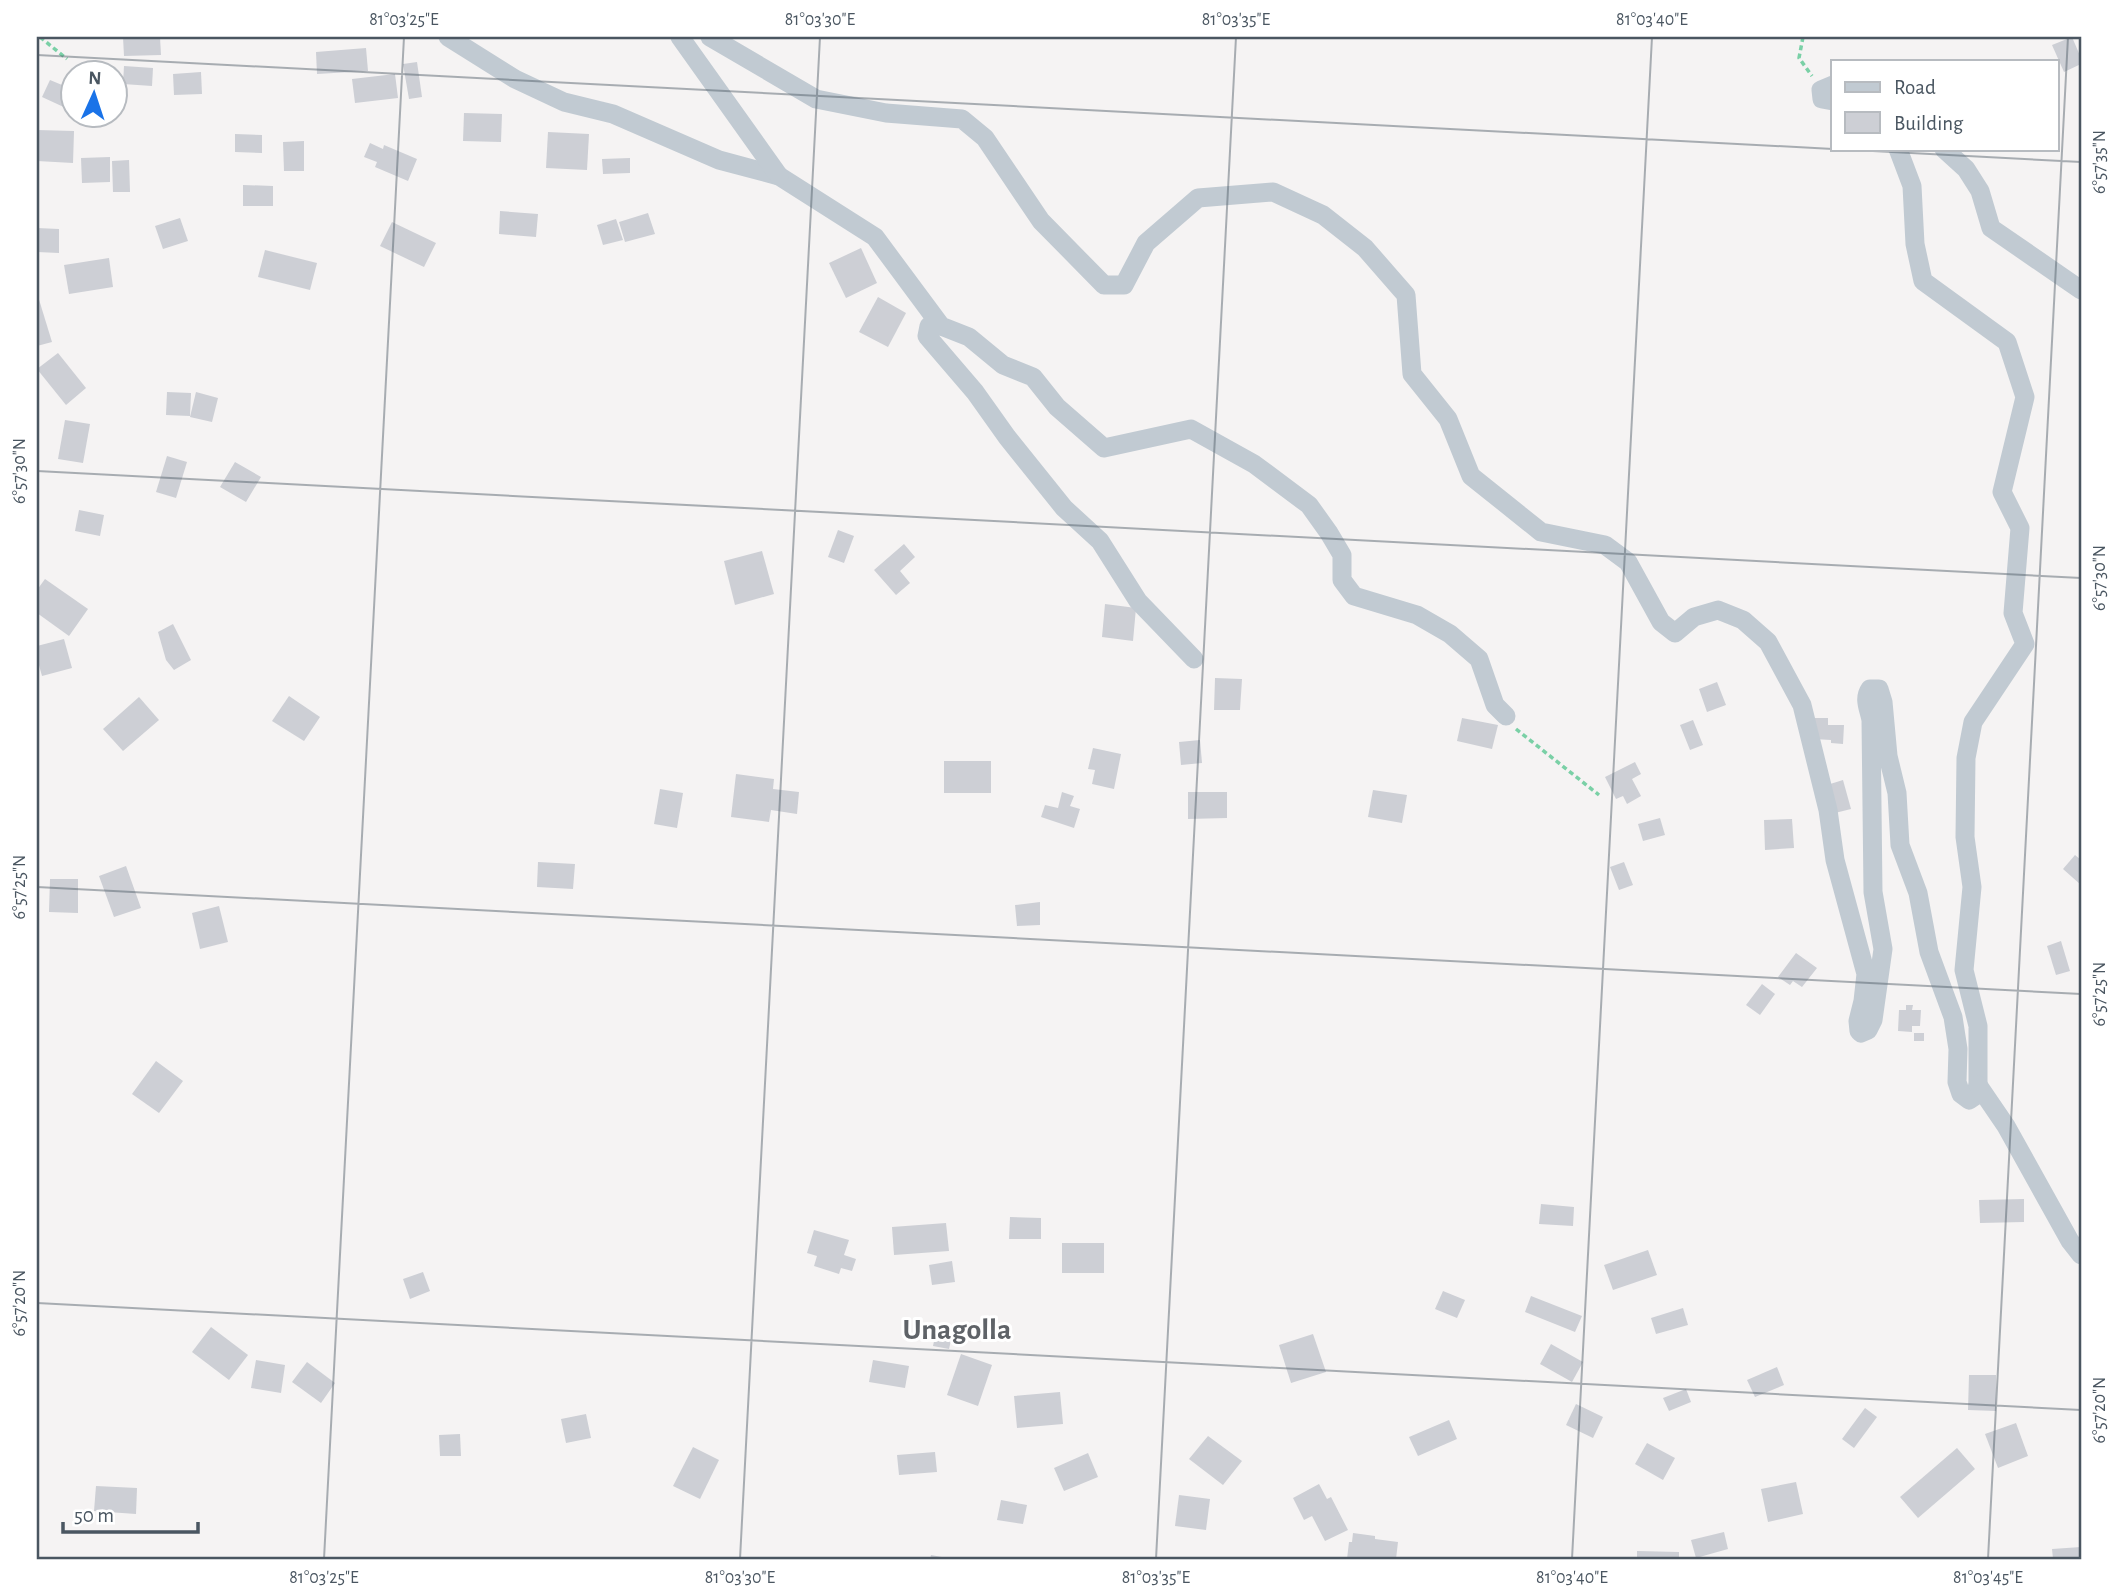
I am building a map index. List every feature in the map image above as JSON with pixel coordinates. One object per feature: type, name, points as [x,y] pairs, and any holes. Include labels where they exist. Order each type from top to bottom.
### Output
[{"type":"street","points":[[448,37],[515,79],[564,102],[613,114],[719,160],[779,176],[875,237],[941,326]]},
{"type":"street","points":[[680,37],[779,176]]},
{"type":"street","points":[[710,37],[816,99],[886,113],[961,119],[985,138],[1041,221],[1104,285],[1124,285],[1146,243],[1198,198],[1273,192],[1323,215],[1365,248],[1406,295],[1412,374],[1448,419],[1471,476],[1541,532],[1605,545],[1628,562],[1661,622],[1675,633],[1694,617],[1718,610],[1744,620],[1768,642],[1802,705],[1828,810],[1835,860],[1866,974],[1858,1021],[1858,1031],[1861,1033],[1868,1030],[1873,1020],[1883,949],[1873,892],[1871,720],[1866,700],[1870,689],[1878,689],[1883,702],[1888,756],[1897,793],[1900,845],[1918,893],[1928,952],[1953,1017],[1958,1049],[1957,1082],[1961,1094],[1969,1100],[1975,1096],[1978,1085],[1978,1026],[1964,970],[1972,887],[1965,837],[1966,758],[1973,722],[2025,644],[2013,613],[2020,528],[2002,492],[2025,397],[2007,342],[1923,281],[1915,244],[1912,186],[1898,150]]},
{"type":"street","points":[[1945,150],[1966,169],[1980,191],[1991,228],[2081,290]]},
{"type":"street","points":[[1194,659],[1138,601],[1100,541],[1064,508],[1007,437],[975,392],[928,336],[929,326],[941,326],[969,337],[1003,365],[1033,377],[1057,407],[1104,448],[1191,429],[1254,464],[1309,505],[1342,555],[1342,580],[1354,596],[1417,615],[1450,634],[1479,659],[1495,705],[1506,716]]},
{"type":"street","points":[[1978,1085],[2006,1126],[2070,1241],[2081,1255]]},
{"type":"path","points":[[40,37],[68,60]]},
{"type":"path","points":[[1803,37],[1799,58],[1829,92]]},
{"type":"path","points":[[1506,716],[1517,731],[1599,795]]},
{"type":"building","points":[[123,37],[160,37],[161,55],[124,56]]},
{"type":"building","points":[[2072,37],[2081,64],[2064,72],[2052,45]]},
{"type":"building","points":[[366,48],[368,71],[317,74],[316,52]]},
{"type":"building","points":[[417,62],[422,97],[409,99],[403,64]]},
{"type":"building","points":[[130,66],[153,68],[152,86],[130,84]]},
{"type":"building","points":[[201,72],[202,94],[174,95],[173,74]]},
{"type":"building","points":[[395,74],[398,98],[355,103],[352,79]]},
{"type":"building","points":[[50,80],[60,84],[60,105],[42,97]]},
{"type":"building","points":[[464,113],[502,114],[501,142],[463,141]]},
{"type":"building","points":[[37,130],[74,131],[73,163],[37,161]]},
{"type":"building","points":[[548,132],[589,134],[587,170],[546,168]]},
{"type":"building","points":[[235,134],[262,135],[262,153],[235,152]]},
{"type":"building","points":[[304,141],[304,171],[284,171],[283,142]]},
{"type":"building","points":[[370,143],[383,149],[384,145],[417,159],[408,181],[375,167],[377,162],[364,157]]},
{"type":"building","points":[[110,157],[110,182],[82,183],[81,158]]},
{"type":"building","points":[[630,158],[630,173],[603,174],[602,159]]},
{"type":"building","points":[[129,160],[130,192],[113,192],[112,161]]},
{"type":"building","points":[[243,185],[273,186],[273,206],[243,206]]},
{"type":"building","points":[[500,211],[538,214],[536,237],[499,234]]},
{"type":"building","points":[[648,213],[655,234],[625,242],[619,222]]},
{"type":"building","points":[[180,218],[188,241],[163,249],[155,226]]},
{"type":"building","points":[[616,219],[623,240],[603,245],[597,225]]},
{"type":"building","points":[[392,222],[436,243],[424,267],[380,246]]},
{"type":"building","points":[[37,228],[59,229],[59,253],[37,252]]},
{"type":"building","points":[[861,248],[877,283],[846,298],[829,263]]},
{"type":"building","points":[[265,250],[317,263],[310,290],[258,277]]},
{"type":"building","points":[[109,258],[113,287],[69,294],[64,265]]},
{"type":"building","points":[[37,293],[52,342],[37,346]]},
{"type":"building","points":[[878,297],[906,313],[888,347],[859,332]]},
{"type":"building","points":[[58,353],[86,388],[66,405],[37,369]]},
{"type":"building","points":[[167,392],[191,393],[190,416],[166,415]]},
{"type":"building","points":[[196,392],[218,398],[212,422],[190,417]]},
{"type":"building","points":[[65,420],[90,424],[83,463],[58,459]]},
{"type":"building","points":[[167,456],[187,462],[176,498],[156,492]]},
{"type":"building","points":[[235,462],[261,477],[246,502],[220,487]]},
{"type":"building","points":[[79,510],[104,515],[100,536],[75,531]]},
{"type":"building","points":[[838,530],[854,536],[844,563],[828,557]]},
{"type":"building","points":[[904,544],[915,557],[900,571],[910,583],[896,595],[874,570]]},
{"type":"building","points":[[762,551],[774,594],[735,605],[724,561]]},
{"type":"building","points":[[45,579],[88,609],[69,636],[37,613],[37,590]]},
{"type":"building","points":[[1105,604],[1136,608],[1133,641],[1102,637]]},
{"type":"building","points":[[173,624],[191,660],[174,670],[166,660],[158,632]]},
{"type":"building","points":[[64,639],[72,668],[42,676],[37,646]]},
{"type":"building","points":[[1215,678],[1242,679],[1240,710],[1214,710]]},
{"type":"building","points":[[1717,682],[1726,705],[1707,712],[1699,689]]},
{"type":"building","points":[[289,696],[320,717],[304,741],[272,721]]},
{"type":"building","points":[[139,697],[159,720],[123,751],[103,729]]},
{"type":"building","points":[[1462,718],[1498,725],[1492,749],[1457,741]]},
{"type":"building","points":[[1814,718],[1828,718],[1828,725],[1844,725],[1843,744],[1814,739]]},
{"type":"building","points":[[1693,720],[1703,745],[1690,750],[1680,725]]},
{"type":"building","points":[[1200,740],[1202,763],[1181,765],[1179,742]]},
{"type":"building","points":[[1093,748],[1121,754],[1114,789],[1092,784],[1095,770],[1088,769]]},
{"type":"building","points":[[944,761],[991,761],[991,793],[944,793]]},
{"type":"building","points":[[1635,762],[1641,774],[1632,779],[1641,796],[1627,804],[1623,796],[1616,799],[1605,777]]},
{"type":"building","points":[[736,774],[774,779],[773,789],[799,792],[797,814],[771,810],[769,822],[731,817]]},
{"type":"building","points":[[1843,780],[1851,809],[1835,813],[1827,785]]},
{"type":"building","points":[[660,789],[683,793],[677,828],[654,824]]},
{"type":"building","points":[[1373,790],[1407,795],[1402,823],[1368,817]]},
{"type":"building","points":[[1062,792],[1074,796],[1070,806],[1080,809],[1074,828],[1041,817],[1045,805],[1058,808]]},
{"type":"building","points":[[1188,792],[1227,792],[1227,818],[1188,819]]},
{"type":"building","points":[[1660,818],[1665,835],[1643,841],[1638,824]]},
{"type":"building","points":[[1792,819],[1794,848],[1765,850],[1764,820]]},
{"type":"building","points":[[2075,855],[2081,860],[2081,885],[2063,869]]},
{"type":"building","points":[[538,862],[575,864],[573,889],[537,887]]},
{"type":"building","points":[[1624,862],[1633,885],[1619,890],[1610,867]]},
{"type":"building","points":[[126,866],[141,908],[114,917],[99,876]]},
{"type":"building","points":[[50,879],[78,879],[78,913],[49,912]]},
{"type":"building","points":[[1040,902],[1040,925],[1017,926],[1015,905]]},
{"type":"building","points":[[219,906],[228,942],[200,949],[192,913]]},
{"type":"building","points":[[2061,941],[2070,971],[2056,975],[2047,946]]},
{"type":"building","points":[[1796,953],[1817,968],[1802,987],[1793,981],[1790,985],[1778,977]]},
{"type":"building","points":[[1762,984],[1775,994],[1760,1015],[1746,1005]]},
{"type":"building","points":[[1906,1005],[1913,1005],[1912,1010],[1921,1010],[1920,1026],[1912,1026],[1912,1032],[1898,1031],[1899,1010],[1906,1010]]},
{"type":"building","points":[[1914,1033],[1924,1033],[1924,1041],[1914,1041]]},
{"type":"building","points":[[156,1061],[183,1081],[159,1113],[132,1094]]},
{"type":"building","points":[[2024,1199],[2024,1222],[1980,1223],[1979,1200]]},
{"type":"building","points":[[1541,1204],[1574,1207],[1573,1226],[1539,1224]]},
{"type":"building","points":[[1010,1217],[1041,1218],[1041,1239],[1009,1239]]},
{"type":"building","points":[[946,1223],[949,1251],[894,1255],[892,1227]]},
{"type":"building","points":[[814,1230],[849,1240],[844,1255],[856,1259],[852,1271],[841,1268],[839,1274],[814,1266],[817,1256],[807,1253]]},
{"type":"building","points":[[1062,1243],[1104,1243],[1104,1273],[1062,1273]]},
{"type":"building","points":[[1648,1250],[1657,1275],[1613,1290],[1604,1265]]},
{"type":"building","points":[[952,1261],[955,1282],[932,1285],[929,1265]]},
{"type":"building","points":[[423,1272],[430,1291],[410,1299],[403,1279]]},
{"type":"building","points":[[1443,1291],[1465,1300],[1457,1318],[1435,1309]]},
{"type":"building","points":[[1531,1296],[1582,1316],[1575,1332],[1525,1312]]},
{"type":"building","points":[[1683,1308],[1688,1325],[1656,1334],[1651,1318]]},
{"type":"building","points":[[211,1327],[248,1355],[229,1380],[192,1352]]},
{"type":"building","points":[[936,1332],[952,1336],[949,1349],[933,1346]]},
{"type":"building","points":[[1313,1334],[1326,1372],[1291,1383],[1279,1345]]},
{"type":"building","points":[[1551,1344],[1583,1362],[1572,1382],[1540,1364]]},
{"type":"building","points":[[961,1354],[992,1365],[978,1406],[947,1395]]},
{"type":"building","points":[[256,1360],[285,1365],[281,1393],[251,1388]]},
{"type":"building","points":[[873,1360],[909,1366],[905,1388],[869,1382]]},
{"type":"building","points":[[307,1362],[335,1383],[321,1403],[292,1382]]},
{"type":"building","points":[[1777,1367],[1784,1385],[1755,1397],[1747,1380]]},
{"type":"building","points":[[1969,1375],[1996,1375],[1996,1411],[1968,1410]]},
{"type":"building","points":[[1686,1389],[1691,1402],[1669,1411],[1663,1398]]},
{"type":"building","points":[[1060,1392],[1063,1424],[1017,1428],[1014,1396]]},
{"type":"building","points":[[1576,1404],[1603,1417],[1593,1438],[1566,1425]]},
{"type":"building","points":[[1865,1408],[1877,1417],[1854,1448],[1842,1439]]},
{"type":"building","points":[[586,1414],[591,1438],[566,1443],[561,1419]]},
{"type":"building","points":[[1449,1420],[1457,1439],[1418,1456],[1409,1437]]},
{"type":"building","points":[[2016,1423],[2028,1456],[1998,1468],[1985,1434]]},
{"type":"building","points":[[460,1434],[461,1456],[440,1456],[439,1435]]},
{"type":"building","points":[[1208,1436],[1242,1461],[1223,1485],[1189,1459]]},
{"type":"building","points":[[1647,1443],[1675,1458],[1663,1480],[1635,1464]]},
{"type":"building","points":[[693,1447],[719,1460],[700,1499],[673,1486]]},
{"type":"building","points":[[1957,1448],[1975,1469],[1918,1518],[1900,1497]]},
{"type":"building","points":[[935,1452],[937,1472],[899,1475],[897,1455]]},
{"type":"building","points":[[1088,1453],[1098,1477],[1064,1491],[1054,1468]]},
{"type":"building","points":[[1796,1482],[1803,1514],[1768,1522],[1761,1489]]},
{"type":"building","points":[[1319,1484],[1327,1499],[1331,1497],[1348,1530],[1325,1541],[1312,1516],[1304,1520],[1293,1498]]},
{"type":"building","points":[[96,1486],[137,1488],[136,1514],[94,1511]]},
{"type":"building","points":[[1179,1495],[1210,1499],[1206,1530],[1175,1526]]},
{"type":"building","points":[[1001,1500],[1027,1505],[1023,1524],[997,1520]]},
{"type":"building","points":[[1724,1532],[1728,1549],[1696,1558],[1691,1540]]},
{"type":"building","points":[[1353,1533],[1398,1542],[1396,1559],[1347,1559]]},
{"type":"building","points":[[2081,1547],[2081,1559],[2053,1559],[2052,1549]]},
{"type":"building","points":[[1637,1551],[1679,1552],[1679,1559],[1637,1559]]},
{"type":"building","points":[[931,1555],[947,1558],[947,1559],[930,1559]]},
{"type":"district","name":"Unagolla","points":[[957,1329]]}]
